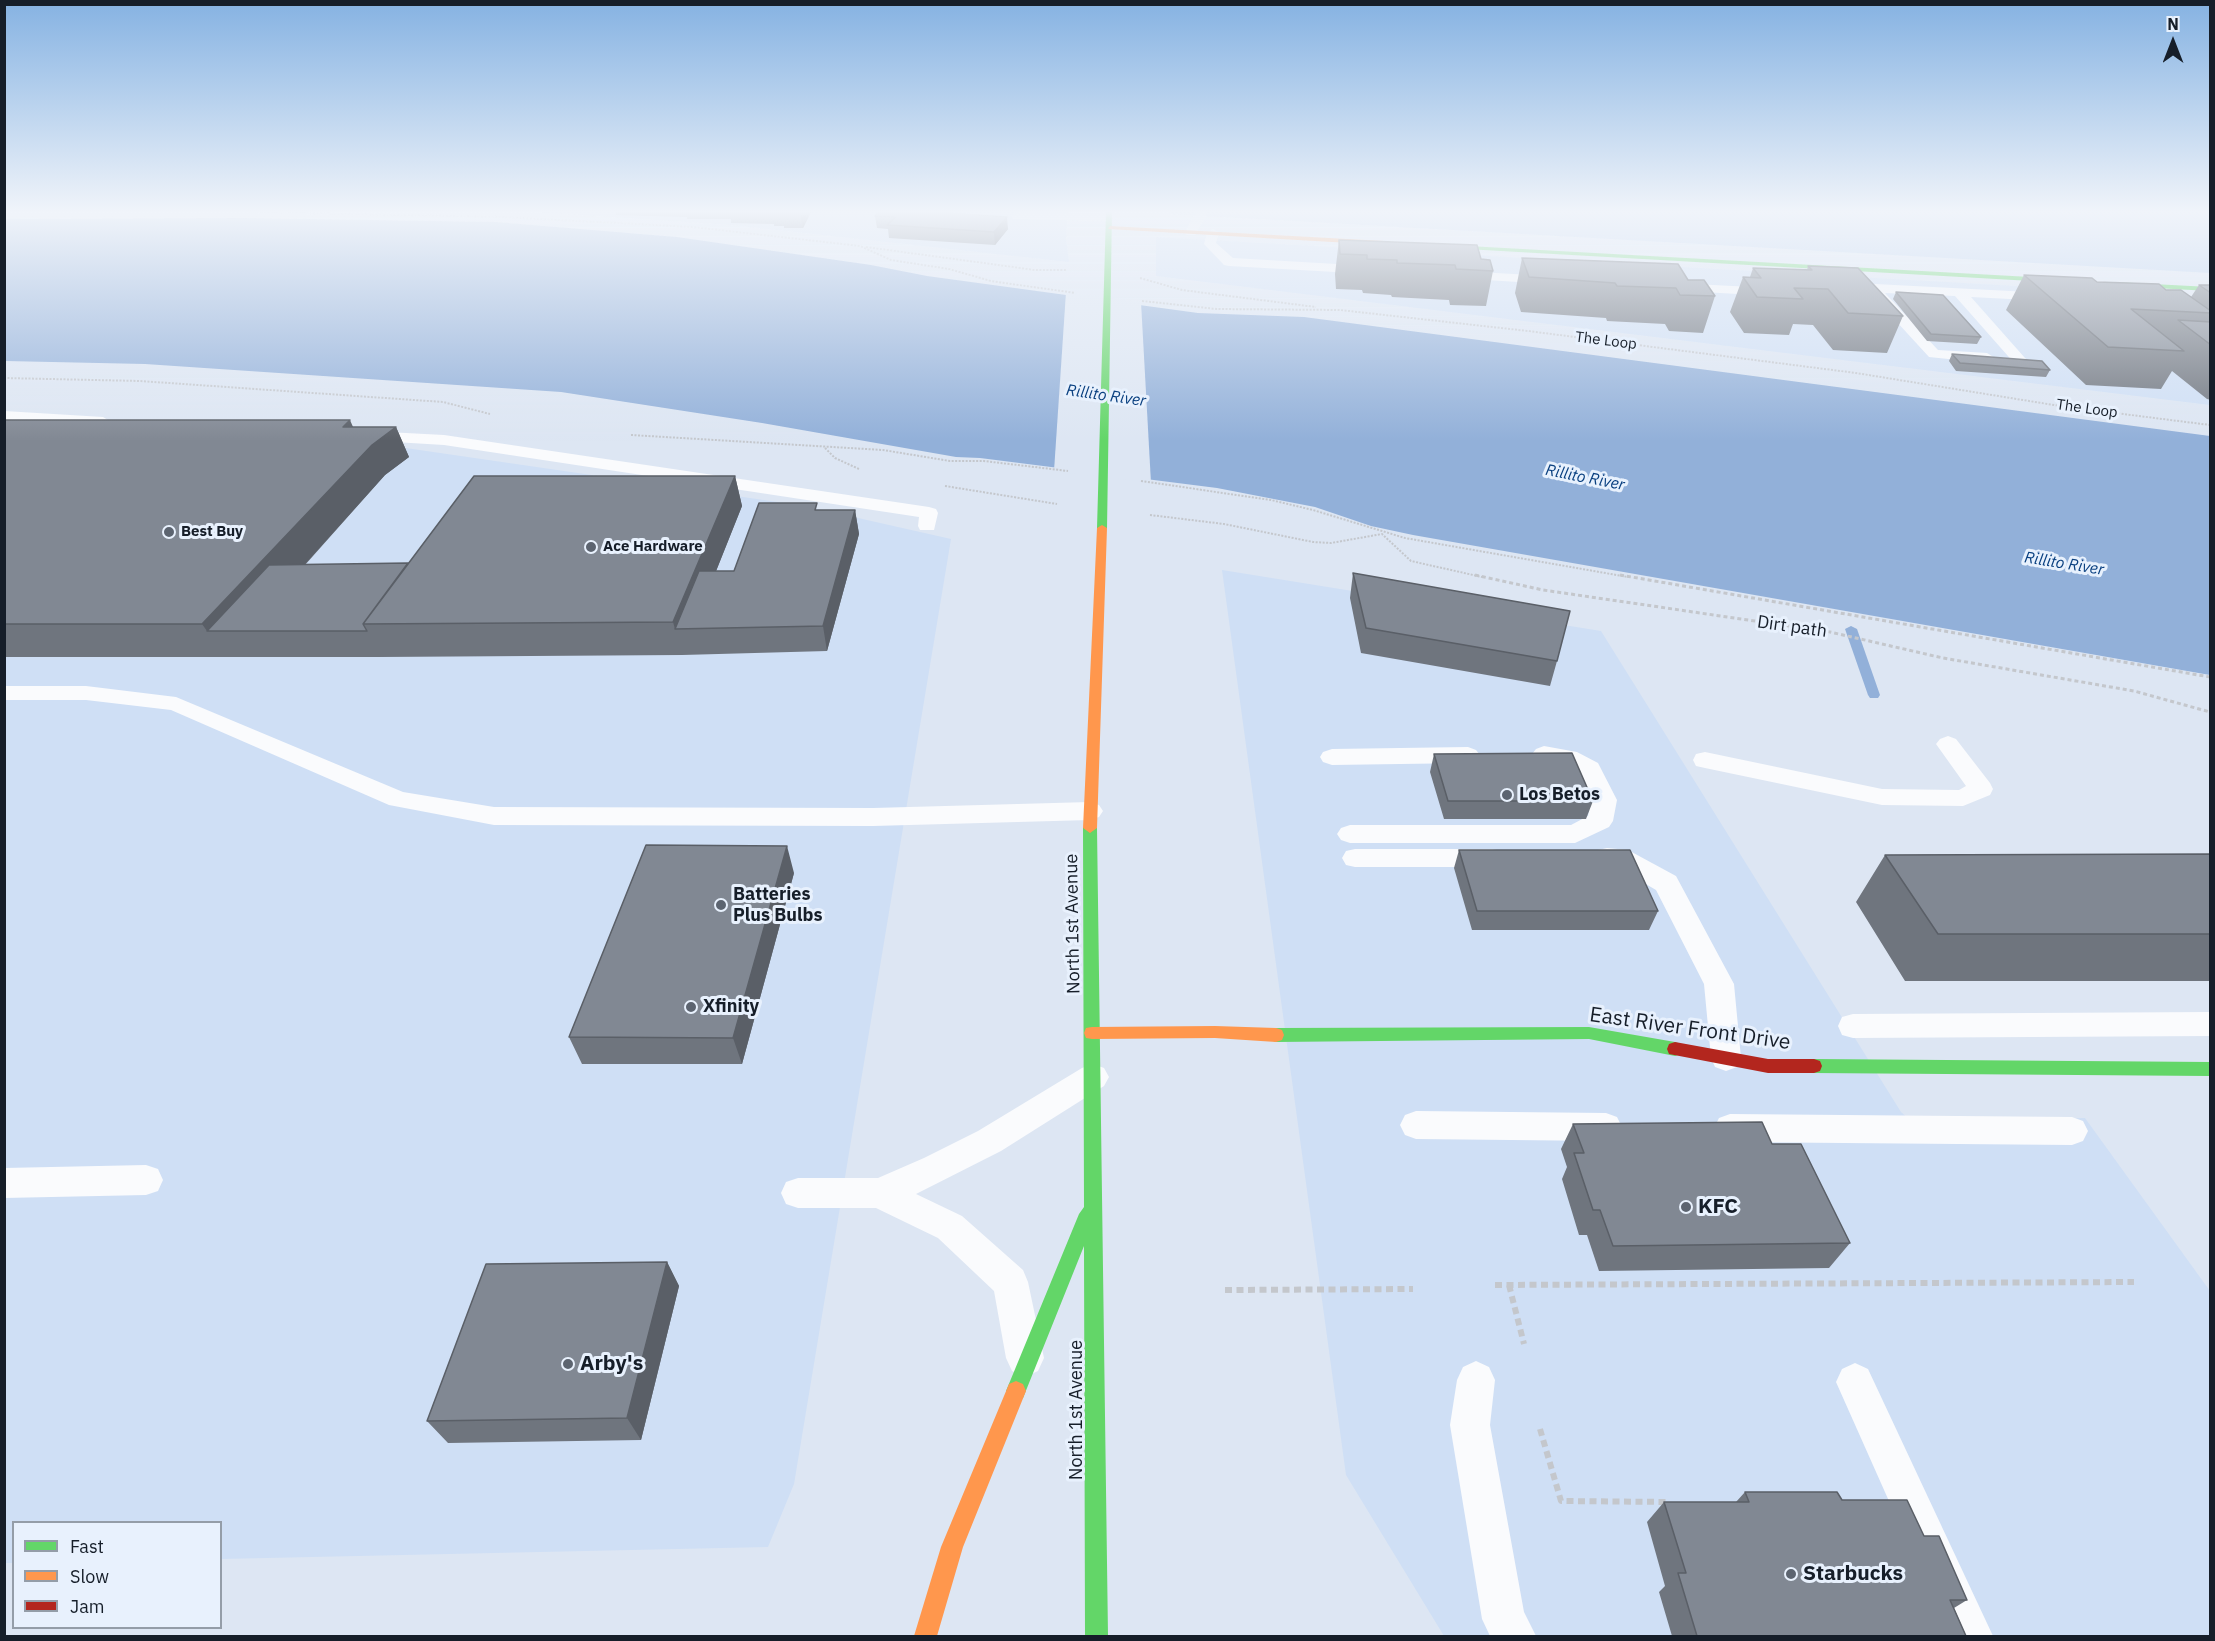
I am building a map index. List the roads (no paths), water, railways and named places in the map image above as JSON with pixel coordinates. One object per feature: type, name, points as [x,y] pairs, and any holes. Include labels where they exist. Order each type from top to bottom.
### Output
[{"type":"street","name":"North 1st Avenue","points":[[1097,1636],[1090,811],[1104,489],[1107,289]]},
{"type":"street","name":"East River Front Drive","points":[[1092,1033],[1215,1032],[1272,1035],[1589,1033],[1768,1066],[2211,1070]]},
{"type":"street","points":[[925,1636],[952,1547],[1093,1201]]},
{"type":"lane","points":[[1703,289],[1786,293]]},
{"type":"lane","points":[[1872,289],[1934,354],[2020,361],[1959,292]]},
{"type":"lane","points":[[1876,295],[1959,292],[2062,298]]},
{"type":"lane","points":[[4,416],[123,423]]},
{"type":"lane","points":[[349,435],[444,440],[929,513],[927,526]]},
{"type":"lane","points":[[4,693],[86,693],[176,704],[398,799],[494,816],[873,817],[1090,811]]},
{"type":"lane","points":[[1705,760],[1882,797],[1963,798],[1981,789],[1948,744]]},
{"type":"lane","points":[[1332,757],[1491,754]]},
{"type":"lane","points":[[1526,754],[1568,757],[1589,769],[1604,800],[1600,821],[1575,834],[1352,846],[1619,857],[1666,883],[1719,984],[1726,1058]]},
{"type":"lane","points":[[1853,1026],[2211,1024]]},
{"type":"lane","points":[[798,1193],[879,1193],[932,1173],[1021,1124],[1093,1077]]},
{"type":"lane","points":[[1416,1125],[1631,1127]]},
{"type":"lane","points":[[1702,1128],[2072,1131]]},
{"type":"lane","points":[[4,1183],[146,1180]]},
{"type":"lane","points":[[879,1193],[950,1227],[1010,1282],[1026,1364]]},
{"type":"lane","points":[[1476,1380],[1470,1425],[1504,1619],[1514,1636]]},
{"type":"lane","points":[[1855,1382],[1971,1636]]},
{"type":"water","name":"Rillito River","points":[[5,289],[1019,289],[1198,313],[1304,317],[2210,436],[2210,675],[1413,535],[1371,526],[1315,507],[1217,488],[980,458],[956,457],[762,423],[561,392],[145,364],[5,361]]},
{"type":"waterway","points":[[1851,629],[1874,695]]},
{"type":"place","name":"Best Buy","points":[[169,532]]},
{"type":"place","name":"Ace Hardware","points":[[591,547]]},
{"type":"place","name":"Los Betos","points":[[1507,795]]},
{"type":"place","name":"Batteries Plus Bulbs","points":[[721,905]]},
{"type":"place","name":"Xfinity","points":[[691,1007]]},
{"type":"place","name":"KFC","points":[[1686,1207]]},
{"type":"place","name":"Arby's","points":[[568,1364]]},
{"type":"place","name":"Starbucks","points":[[1791,1574]]}]
